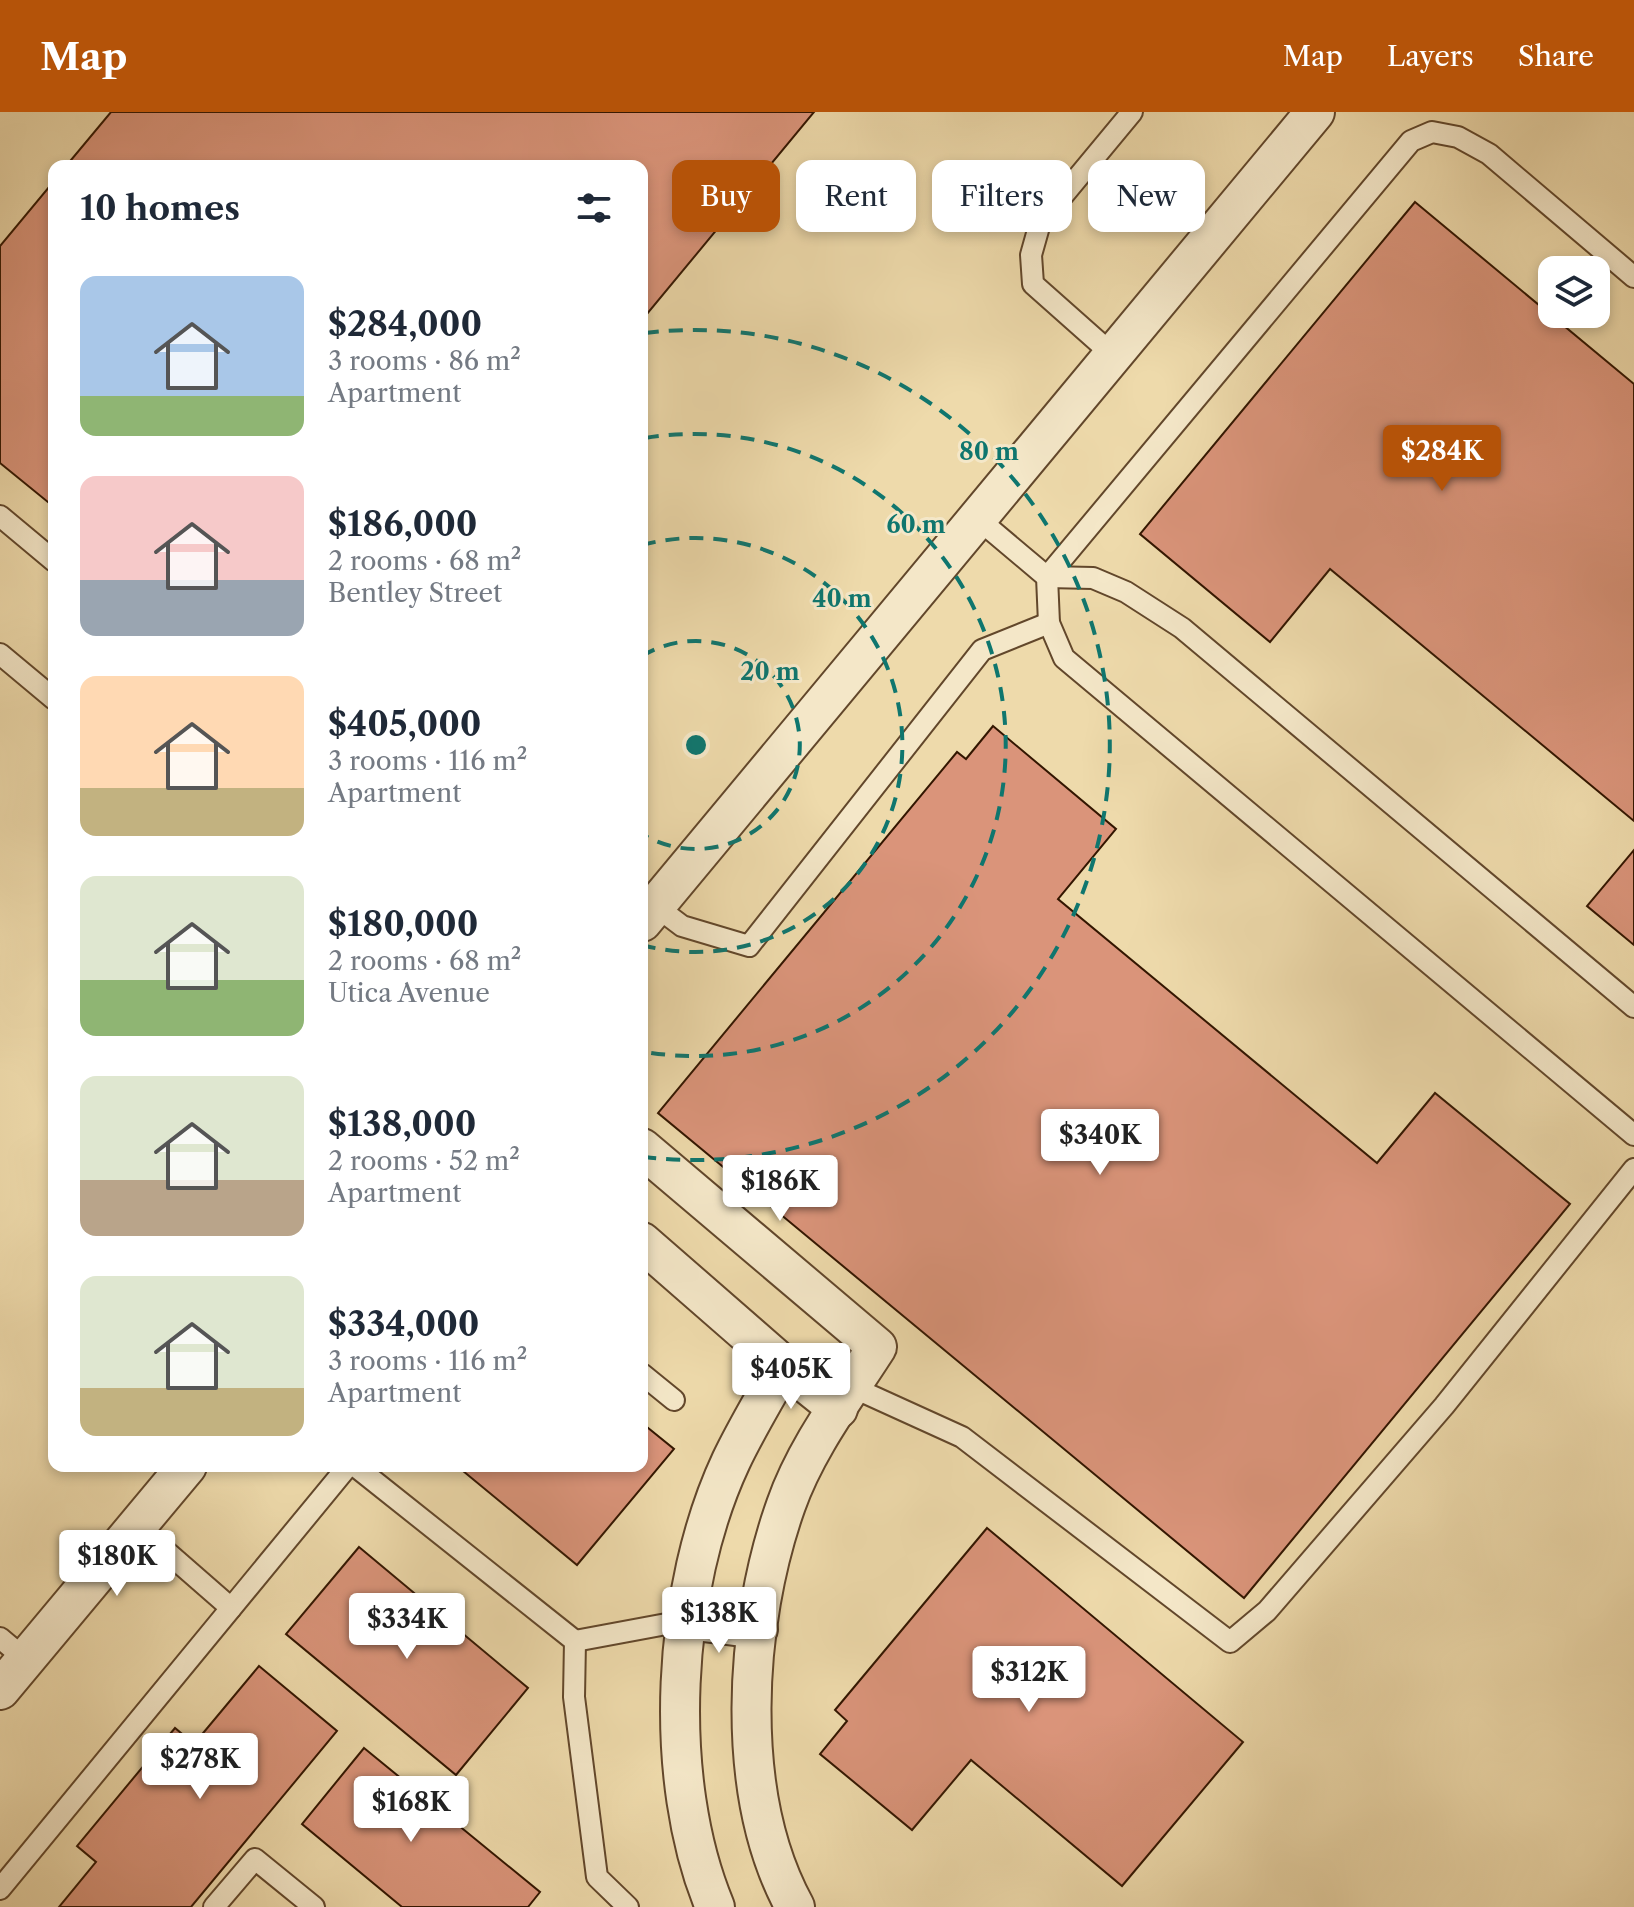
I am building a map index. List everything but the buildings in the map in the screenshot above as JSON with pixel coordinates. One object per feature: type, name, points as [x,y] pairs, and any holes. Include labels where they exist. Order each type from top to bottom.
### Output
[{"type":"street","points":[[648,906],[977,518],[1315,112]]},
{"type":"street","points":[[648,1153],[877,1347],[787,1503],[764,1582],[751,1701],[760,1813],[795,1907]]},
{"type":"street","points":[[648,1248],[783,1365],[845,1398]]},
{"type":"street","points":[[715,1907],[688,1815],[680,1759],[679,1692],[688,1620],[706,1527],[730,1462],[783,1365]]},
{"type":"street","points":[[0,1690],[13,1649],[137,1526],[182,1472]]},
{"type":"street","points":[[688,1620],[758,1629]]},
{"type":"lane","points":[[1113,355],[1033,284],[1031,255],[1040,223],[1132,112]]},
{"type":"lane","points":[[1634,277],[1489,154],[1458,137],[1445,134],[1432,132],[1411,141],[1047,577],[1049,623],[1064,658],[1634,1135]]},
{"type":"lane","points":[[0,516],[48,556]]},
{"type":"lane","points":[[977,518],[1047,577],[1093,578],[1126,592],[1182,628],[1634,1007]]},
{"type":"lane","points":[[648,909],[682,926],[749,946],[982,650],[1049,623]]},
{"type":"lane","points":[[0,654],[48,694]]},
{"type":"lane","points":[[845,1398],[962,1437],[1230,1642],[1267,1611],[1444,1406],[1634,1169]]},
{"type":"lane","points":[[648,1379],[674,1400]]},
{"type":"lane","points":[[0,1889],[343,1472]]},
{"type":"lane","points":[[363,1472],[575,1641],[688,1620]]},
{"type":"lane","points":[[137,1526],[231,1608]]},
{"type":"lane","points":[[575,1641],[574,1697],[597,1877],[628,1907]]},
{"type":"lane","points":[[214,1907],[255,1859],[314,1907]]}]
